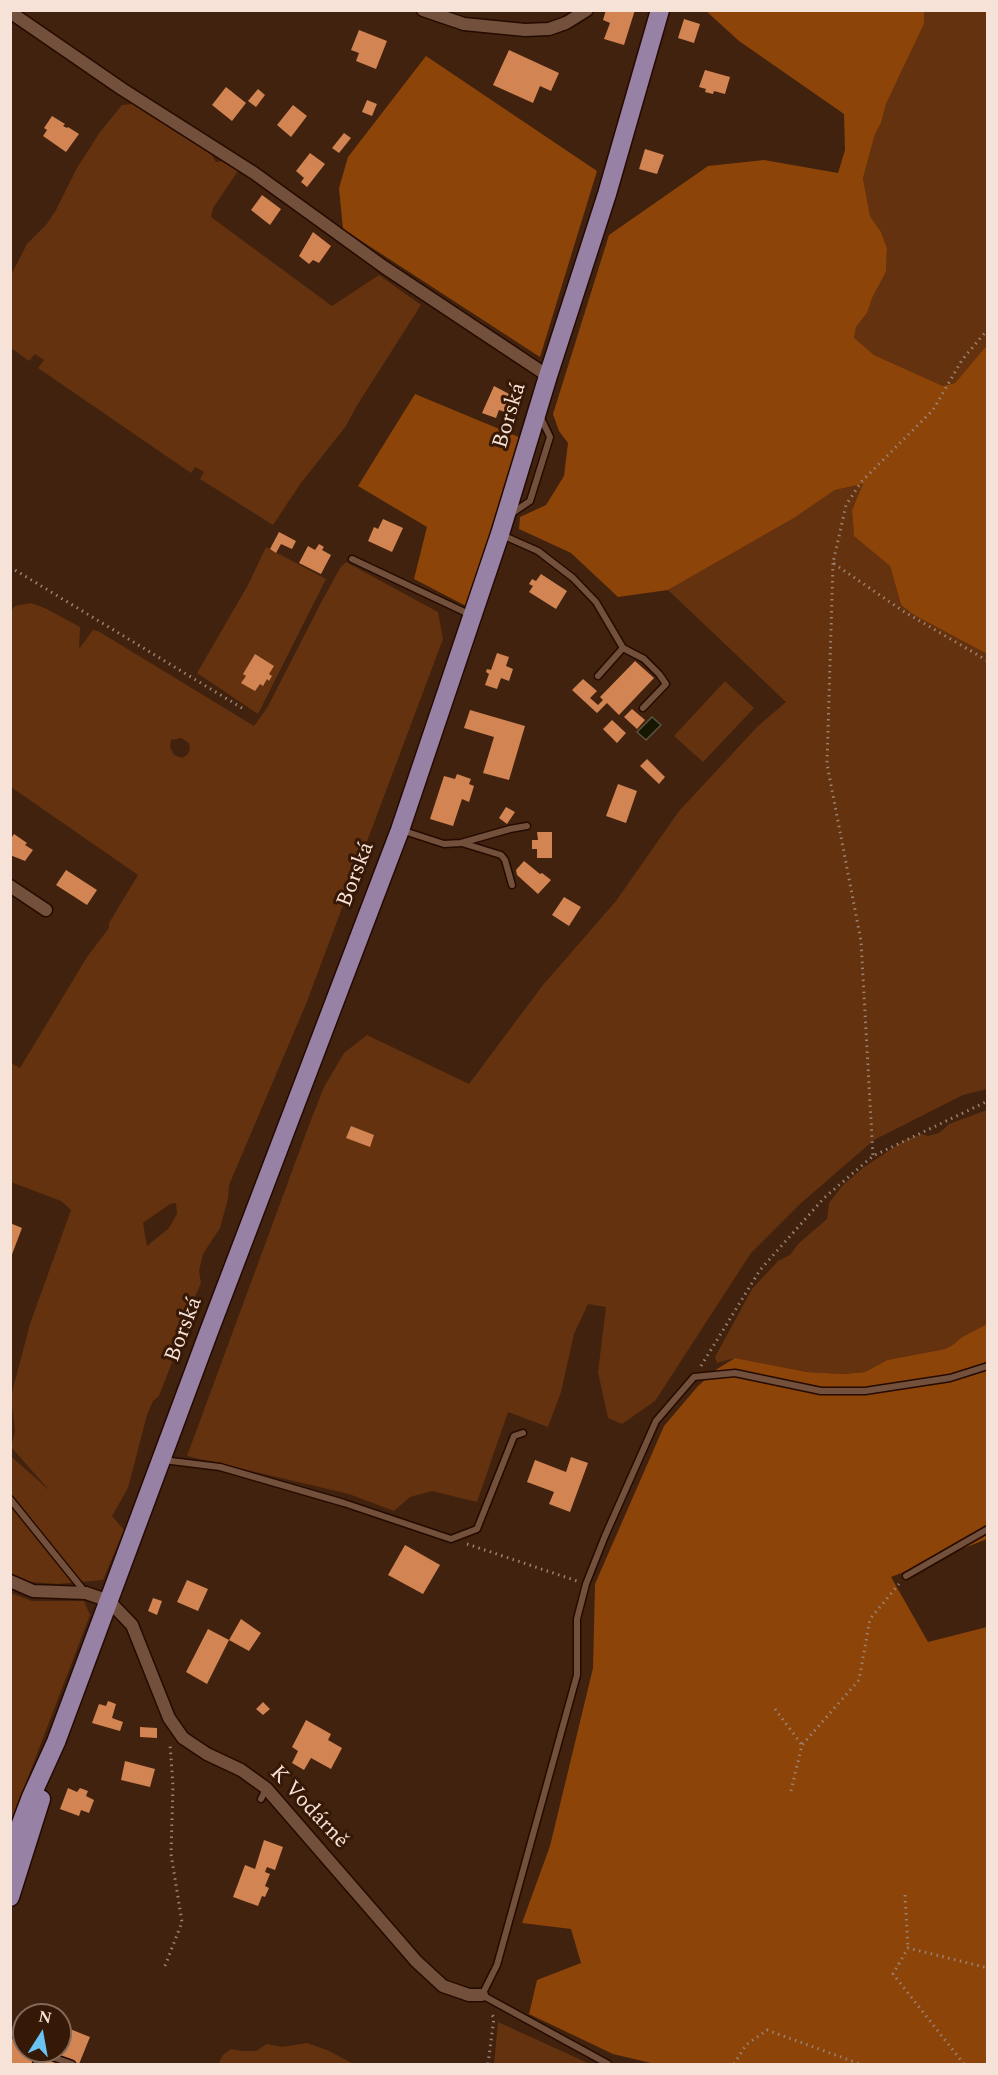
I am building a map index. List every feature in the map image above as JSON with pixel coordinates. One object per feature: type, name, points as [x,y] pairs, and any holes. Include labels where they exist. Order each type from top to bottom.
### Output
[{"type":"main road","name":"Borská","points":[[10,1853],[31,1797],[56,1742],[400,830],[503,526],[537,411],[607,194],[660,10]]},
{"type":"main road","name":"Borská","points":[[10,1897],[30,1838],[56,1742]]},
{"type":"street","points":[[423,10],[464,24],[525,30],[549,29],[566,23],[587,10]]},
{"type":"street","points":[[10,12],[122,89],[254,173],[384,267],[548,376]]},
{"type":"street","points":[[10,886],[46,910]]},
{"type":"street","points":[[10,1581],[33,1591],[86,1593],[109,1601]]},
{"type":"street","name":"K Vodárně","points":[[109,1601],[132,1625],[169,1718],[183,1738],[207,1754],[241,1770],[416,1961],[443,1986],[469,1995],[482,1995]]},
{"type":"lane","points":[[503,526],[573,578],[596,602],[623,648],[644,659],[666,684],[643,708]]},
{"type":"lane","points":[[352,559],[474,616]]},
{"type":"lane","points":[[598,676],[623,648]]},
{"type":"lane","points":[[400,830],[444,844],[461,843],[526,826]]},
{"type":"lane","points":[[461,843],[501,855],[505,860],[512,885]]},
{"type":"lane","points":[[608,2064],[482,1995],[497,1965],[577,1675],[577,1619],[586,1584],[656,1421],[694,1377],[735,1373],[821,1391],[865,1391],[950,1378],[987,1366]]},
{"type":"lane","points":[[162,1460],[220,1467],[344,1503],[451,1539],[477,1529],[514,1436],[523,1433]]},
{"type":"lane","points":[[10,1499],[86,1593]]},
{"type":"lane","points":[[906,1576],[987,1528]]},
{"type":"lane","points":[[36,2064],[41,2053],[72,2064]]},
{"type":"path","points":[[873,1156],[861,941],[827,764],[833,563],[846,506],[862,481],[933,410],[962,360],[987,329]]},
{"type":"path","points":[[833,563],[903,611],[987,661]]},
{"type":"path","points":[[10,567],[242,708]]},
{"type":"path","points":[[694,1377],[760,1270],[824,1198],[873,1156],[987,1101]]},
{"type":"path","points":[[451,1539],[586,1584]]},
{"type":"path","points":[[791,1791],[802,1745],[859,1680],[870,1619],[906,1576]]},
{"type":"path","points":[[776,1709],[802,1745]]},
{"type":"path","points":[[165,1966],[182,1922],[171,1854],[173,1786],[169,1718]]},
{"type":"path","points":[[905,1895],[908,1948],[893,1974],[963,2064]]},
{"type":"path","points":[[908,1948],[987,1968]]},
{"type":"path","points":[[482,1995],[494,2018],[488,2064]]},
{"type":"path","points":[[734,2064],[746,2046],[767,2030],[860,2064]]},
{"type":"shaded area","points":[[706,11],[924,11],[924,24],[886,104],[863,178],[870,216],[881,232],[887,248],[886,272],[867,313],[856,327],[854,338],[874,355],[943,386],[955,383],[987,345],[987,654],[914,615],[901,605],[890,566],[854,536],[852,510],[863,484],[835,490],[794,518],[668,590],[618,597],[571,553],[519,529],[520,517],[546,505],[564,476],[568,443],[559,431],[553,414],[609,235],[708,166],[764,160],[838,173],[845,150],[844,114],[739,41]]},
{"type":"shaded area","points":[[924,11],[987,11],[987,345],[955,383],[943,386],[874,355],[853,339],[856,327],[867,313],[886,272],[887,248],[881,232],[870,216],[863,178],[886,104],[924,24]]},
{"type":"shaded area","points":[[426,56],[597,171],[540,357],[343,229],[339,188],[348,157]]},
{"type":"shaded area","points":[[133,104],[211,154],[216,162],[222,161],[238,171],[213,208],[211,217],[332,306],[379,275],[421,305],[346,426],[301,483],[273,525],[200,479],[204,472],[195,467],[191,473],[38,368],[44,360],[35,354],[29,361],[11,348],[10,277],[27,244],[46,225],[56,210],[77,168],[100,132],[122,105]]},
{"type":"shaded area","points":[[415,394],[521,438],[468,607],[414,579],[427,527],[358,486]]},
{"type":"shaded area","points":[[864,484],[852,510],[854,535],[890,566],[901,605],[914,615],[987,654],[987,1089],[963,1095],[874,1140],[800,1204],[751,1253],[655,1401],[622,1424],[608,1418],[598,1372],[606,1307],[588,1304],[574,1334],[561,1392],[548,1427],[508,1412],[477,1502],[432,1491],[410,1497],[394,1511],[349,1494],[187,1456],[309,1125],[324,1087],[344,1053],[367,1035],[469,1084],[543,985],[616,901],[679,811],[758,726],[786,702],[668,590],[794,518],[835,490]]},
{"type":"shaded area","points":[[266,547],[326,579],[258,714],[197,673],[248,585]]},
{"type":"shaded area","points":[[346,562],[438,612],[443,639],[306,1004],[229,1185],[228,1199],[220,1228],[203,1254],[199,1271],[201,1283],[187,1315],[186,1326],[159,1396],[153,1401],[147,1415],[128,1488],[112,1516],[124,1530],[103,1580],[58,1584],[30,1582],[11,1574],[10,1460],[13,1458],[50,1491],[11,1447],[15,1431],[11,1396],[30,1324],[71,1210],[61,1201],[11,1182],[11,1063],[20,1068],[87,957],[109,928],[109,923],[138,875],[11,787],[11,611],[15,606],[31,603],[80,627],[79,649],[93,630],[98,631],[254,726],[267,708],[340,568]],"holes":[[[181,738],[189,743],[190,750],[182,758],[174,755],[170,747],[171,740]],[[176,1203],[177,1214],[169,1228],[147,1246],[143,1223],[170,1204]]]},
{"type":"shaded area","points":[[725,681],[754,708],[703,762],[674,736]]},
{"type":"shaded area","points":[[652,717],[661,725],[646,740],[637,732]]},
{"type":"shaded area","points":[[987,1110],[987,1324],[945,1349],[887,1360],[865,1372],[844,1374],[807,1372],[735,1358],[717,1363],[715,1357],[752,1289],[778,1261],[790,1255],[798,1244],[827,1219],[829,1203],[843,1185],[864,1167],[905,1140],[922,1134],[928,1136],[939,1133],[949,1124]]},
{"type":"shaded area","points":[[987,1324],[987,1539],[891,1577],[928,1642],[987,1627],[987,2064],[655,2064],[613,2054],[529,2014],[537,1980],[581,1963],[571,1929],[522,1923],[550,1846],[593,1668],[595,1584],[664,1426],[698,1386],[717,1369],[735,1358],[807,1372],[844,1374],[865,1372],[887,1360],[945,1349]]},
{"type":"shaded area","points":[[11,1593],[32,1601],[84,1601],[90,1615],[11,1822]]},
{"type":"shaded area","points":[[498,2022],[590,2064],[494,2064]]},
{"type":"shaded area","points":[[307,2043],[354,2064],[218,2064],[223,2055],[231,2049],[256,2051],[267,2044],[282,2047]]},
{"type":"building","points":[[606,10],[635,10],[624,45],[604,39],[610,23],[603,20]]},
{"type":"building","points":[[684,19],[700,24],[694,43],[678,38]]},
{"type":"building","points":[[359,30],[387,41],[376,69],[356,61],[359,53],[351,50]]},
{"type":"building","points":[[509,50],[559,73],[551,91],[540,86],[533,103],[493,85]]},
{"type":"building","points":[[705,70],[730,77],[725,94],[714,91],[713,94],[705,92],[706,89],[699,87]]},
{"type":"building","points":[[226,87],[246,103],[232,121],[212,105]]},
{"type":"building","points":[[258,89],[265,95],[256,107],[248,101]]},
{"type":"building","points":[[367,100],[377,104],[372,116],[362,112]]},
{"type":"building","points":[[293,105],[307,116],[291,137],[277,125]]},
{"type":"building","points":[[52,116],[65,124],[63,126],[79,134],[66,152],[43,136],[47,130],[44,128]]},
{"type":"building","points":[[344,133],[351,138],[339,153],[332,148]]},
{"type":"building","points":[[645,149],[664,155],[657,174],[639,169]]},
{"type":"building","points":[[310,153],[325,164],[307,187],[301,182],[304,178],[296,171]]},
{"type":"building","points":[[262,195],[281,209],[270,225],[251,210]]},
{"type":"building","points":[[313,232],[331,246],[319,263],[313,260],[309,264],[299,256]]},
{"type":"building","points":[[494,386],[513,396],[505,412],[499,410],[496,418],[482,413]]},
{"type":"building","points":[[383,519],[403,528],[392,552],[368,541],[374,527],[378,529]]},
{"type":"building","points":[[279,532],[296,541],[292,549],[281,544],[276,553],[270,549]]},
{"type":"building","points":[[319,544],[324,547],[322,550],[331,555],[321,574],[299,563],[308,546],[315,550]]},
{"type":"building","points":[[541,574],[567,591],[556,609],[529,592],[533,586],[529,584],[532,579],[536,581]]},
{"type":"building","points":[[497,653],[509,657],[506,666],[513,669],[509,681],[501,678],[497,689],[485,685],[489,674],[486,672],[487,669],[491,670]]},
{"type":"building","points":[[255,654],[274,666],[269,674],[272,676],[269,681],[267,679],[263,686],[260,684],[255,691],[241,683],[246,676],[243,674]]},
{"type":"building","points":[[635,661],[654,678],[619,715],[607,703],[597,713],[572,690],[583,679],[597,691],[590,698],[598,705],[603,700],[600,697]]},
{"type":"building","points":[[632,709],[645,720],[637,729],[624,717]]},
{"type":"building","points":[[470,710],[525,726],[509,780],[483,773],[494,737],[464,728]]},
{"type":"building","points":[[612,720],[626,733],[617,743],[603,729]]},
{"type":"building","points":[[647,759],[665,777],[659,784],[640,766]]},
{"type":"building","points":[[457,774],[471,779],[469,784],[474,786],[469,802],[462,799],[453,826],[430,819],[444,776],[455,779]]},
{"type":"building","points":[[618,784],[637,791],[626,823],[606,816]]},
{"type":"building","points":[[506,807],[515,812],[507,824],[499,818]]},
{"type":"building","points":[[537,832],[552,832],[552,858],[537,858],[537,849],[532,849],[532,840],[538,840]]},
{"type":"building","points":[[14,834],[33,850],[25,861],[10,855],[10,840]]},
{"type":"building","points":[[524,861],[551,880],[538,894],[517,875],[516,870]]},
{"type":"building","points":[[66,870],[97,890],[87,905],[56,885]]},
{"type":"building","points":[[564,897],[581,907],[569,926],[552,915]]},
{"type":"building","points":[[351,1126],[374,1135],[370,1147],[346,1138]]},
{"type":"building","points":[[10,1223],[22,1228],[11,1257],[10,1257]]},
{"type":"building","points":[[571,1457],[588,1463],[570,1512],[549,1504],[554,1492],[527,1482],[535,1460],[566,1472]]},
{"type":"building","points":[[405,1545],[440,1565],[423,1594],[388,1575]]},
{"type":"building","points":[[187,1580],[208,1589],[198,1611],[177,1602]]},
{"type":"building","points":[[153,1598],[162,1601],[157,1615],[148,1611]]},
{"type":"building","points":[[241,1619],[261,1633],[249,1651],[229,1640]]},
{"type":"building","points":[[208,1629],[229,1640],[207,1684],[186,1672]]},
{"type":"building","points":[[108,1701],[116,1704],[112,1718],[123,1722],[120,1731],[92,1723],[99,1704],[106,1706]]},
{"type":"building","points":[[263,1702],[270,1709],[263,1715],[256,1709]]},
{"type":"building","points":[[306,1720],[331,1734],[328,1740],[342,1748],[331,1769],[311,1758],[304,1770],[292,1763],[298,1751],[292,1747]]},
{"type":"building","points":[[140,1727],[157,1728],[157,1738],[140,1737]]},
{"type":"building","points":[[125,1761],[155,1769],[150,1787],[121,1780]]},
{"type":"building","points":[[68,1788],[77,1792],[80,1788],[88,1791],[86,1796],[94,1800],[89,1813],[81,1810],[79,1816],[60,1809]]},
{"type":"building","points":[[264,1840],[283,1847],[275,1870],[267,1867],[265,1872],[270,1874],[265,1886],[269,1888],[265,1897],[262,1896],[258,1906],[233,1897],[245,1865],[255,1869]]},
{"type":"building","points":[[72,2030],[90,2037],[79,2064],[10,2064],[10,2038],[12,2039],[12,2063],[72,2063]]}]
